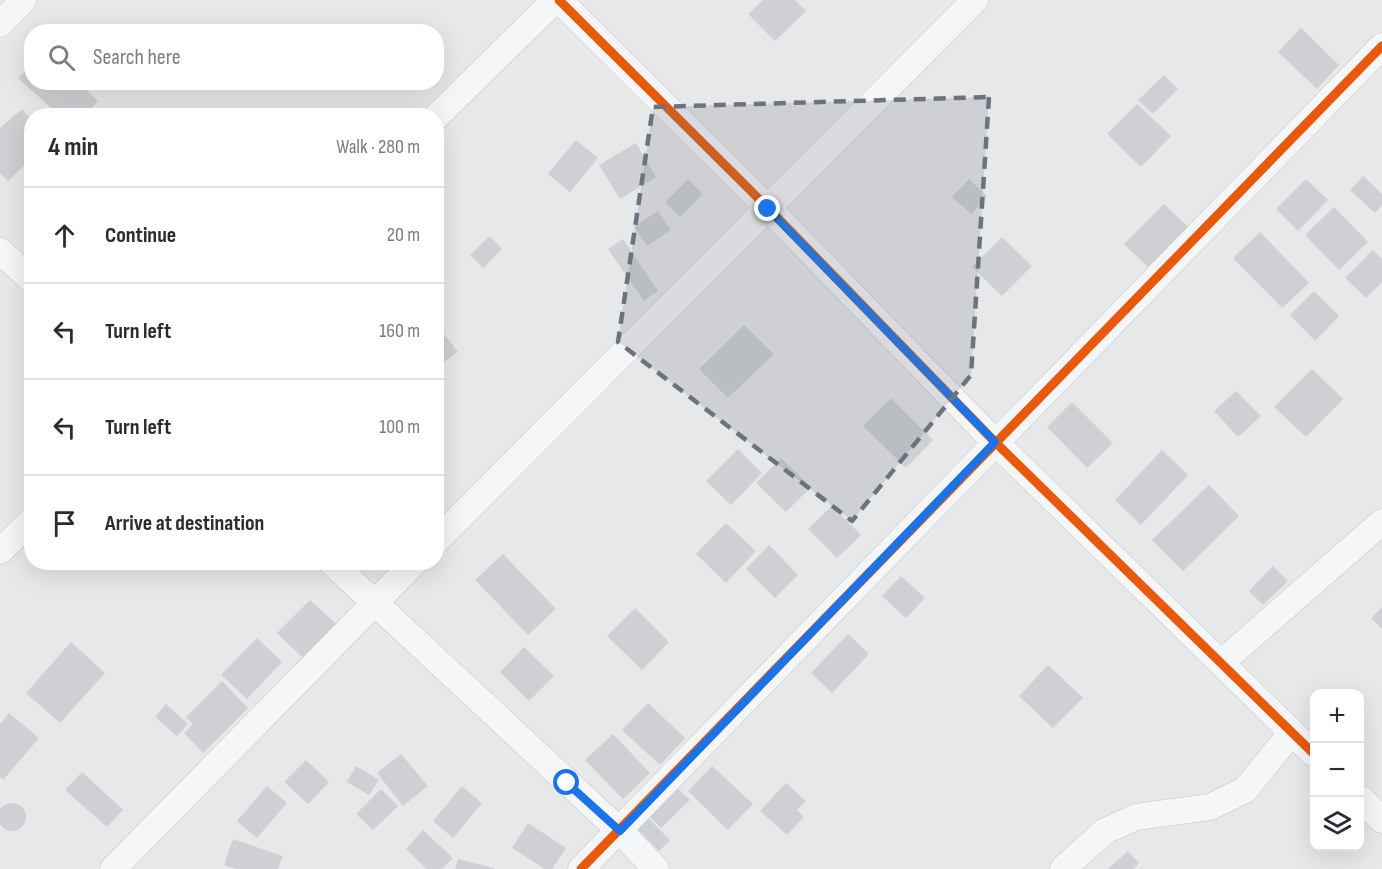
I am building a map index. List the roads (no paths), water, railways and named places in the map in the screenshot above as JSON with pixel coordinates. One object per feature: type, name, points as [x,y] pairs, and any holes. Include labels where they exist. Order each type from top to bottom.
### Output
[{"type":"street","points":[[0,24],[23,0]]},
{"type":"street","points":[[444,109],[557,0],[768,209],[995,442],[1310,750]]},
{"type":"street","points":[[444,533],[975,0]]},
{"type":"street","points":[[581,869],[1382,46]]},
{"type":"street","points":[[0,251],[24,273]]},
{"type":"street","points":[[1221,663],[1382,522]]},
{"type":"street","points":[[0,551],[24,528]]},
{"type":"street","points":[[339,570],[620,831],[656,869]]},
{"type":"street","points":[[112,869],[407,570]]},
{"type":"street","points":[[1063,869],[1105,831],[1136,817],[1210,807],[1245,790],[1292,732]]},
{"type":"street","points":[[1364,803],[1382,820]]}]
